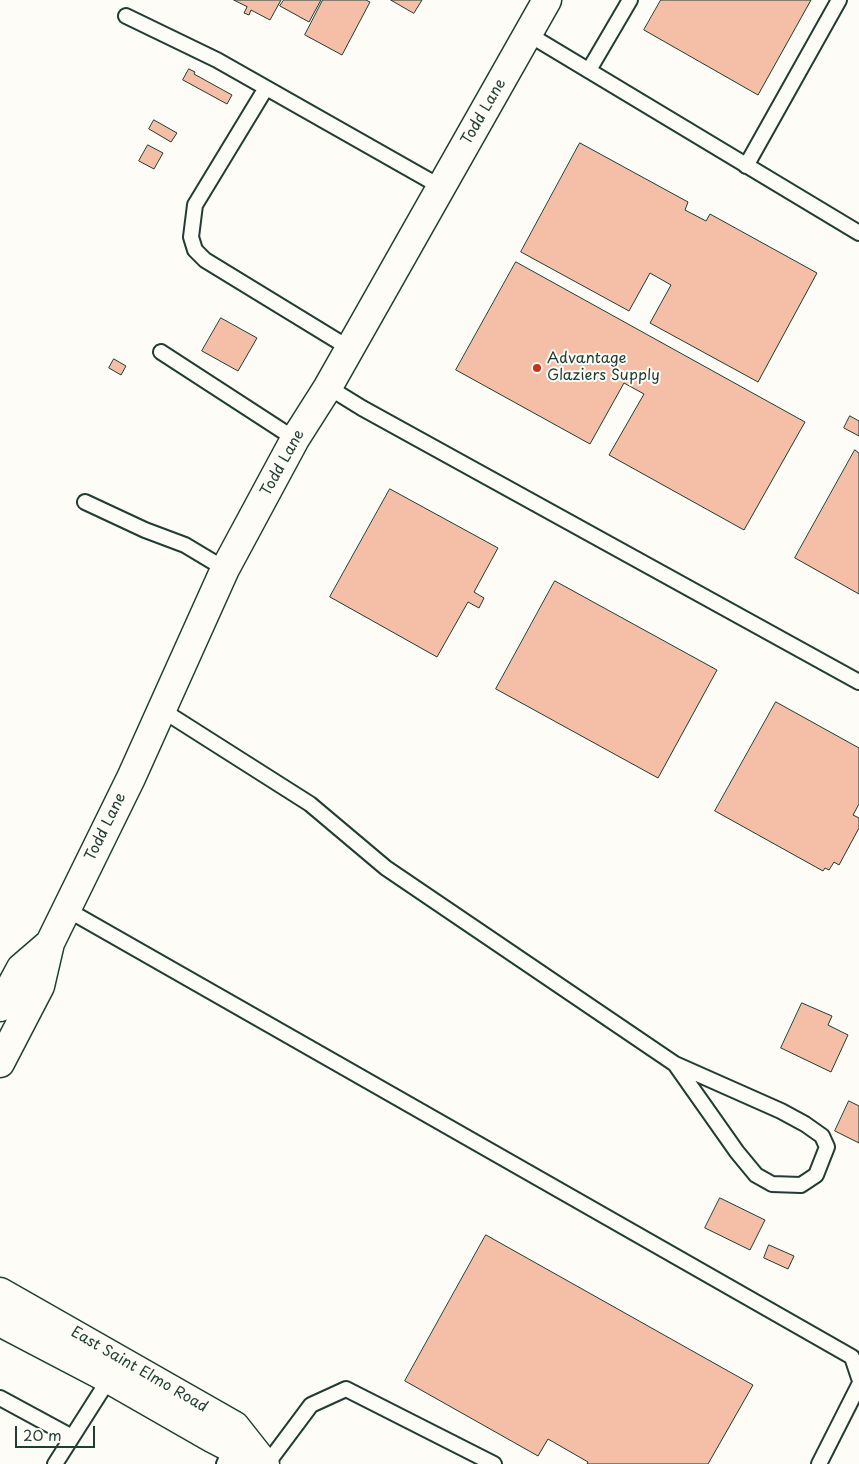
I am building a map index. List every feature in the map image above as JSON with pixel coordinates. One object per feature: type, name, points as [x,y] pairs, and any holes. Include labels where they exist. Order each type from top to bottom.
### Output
[{"type":"street","name":"Todd Lane","points":[[0,1063],[40,986],[50,943],[131,778],[225,569],[295,440],[328,387],[547,0]]},
{"type":"street","name":"Todd Lane","points":[[0,1007],[21,968],[50,943]]},
{"type":"street","name":"East Saint Elmo Road","points":[[0,1292],[235,1426],[265,1464]]},
{"type":"street","name":"East Saint Elmo Road","points":[[0,1322],[109,1379],[228,1456],[265,1464]]},
{"type":"lane","points":[[588,70],[630,0]]},
{"type":"lane","points":[[746,166],[839,0]]},
{"type":"lane","points":[[126,16],[217,60],[441,187]]},
{"type":"lane","points":[[528,34],[859,233]]},
{"type":"lane","points":[[266,88],[196,205],[191,237],[196,250],[206,260],[349,348]]},
{"type":"lane","points":[[162,352],[295,440]]},
{"type":"lane","points":[[328,387],[380,418],[859,682]]},
{"type":"lane","points":[[85,502],[145,530],[185,545],[225,569]]},
{"type":"lane","points":[[162,710],[310,804],[386,868],[675,1064],[781,1112],[805,1124],[822,1136],[827,1147],[816,1174],[801,1185],[772,1184],[756,1174],[737,1152],[675,1064]]},
{"type":"lane","points":[[66,909],[852,1357],[859,1378]]},
{"type":"lane","points":[[55,1464],[109,1379]]},
{"type":"lane","points":[[819,1464],[859,1386]]},
{"type":"lane","points":[[265,1464],[311,1405],[346,1389],[494,1464]]},
{"type":"lane","points":[[0,1398],[72,1437]]},
{"type":"building","points":[[234,0],[281,0],[270,20],[251,10],[249,15],[244,13],[247,7]]},
{"type":"building","points":[[284,0],[321,0],[309,22],[280,6]]},
{"type":"building","points":[[323,0],[366,0],[370,2],[342,55],[305,35]]},
{"type":"building","points":[[391,0],[422,0],[414,13]]},
{"type":"building","points":[[661,0],[811,0],[758,95],[644,30]]},
{"type":"building","points":[[189,69],[195,72],[194,74],[232,95],[227,104],[183,80]]},
{"type":"building","points":[[154,120],[177,133],[171,142],[149,129]]},
{"type":"building","points":[[580,143],[688,202],[685,210],[706,221],[710,214],[817,273],[758,382],[650,323],[671,285],[650,273],[629,311],[521,252]]},
{"type":"building","points":[[148,145],[163,153],[154,169],[139,161]]},
{"type":"building","points":[[516,262],[805,422],[744,530],[609,455],[644,394],[624,383],[590,444],[456,370]]},
{"type":"building","points":[[221,318],[257,338],[238,371],[202,351]]},
{"type":"building","points":[[114,359],[126,366],[121,375],[109,368]]},
{"type":"building","points":[[850,416],[859,421],[859,436],[844,428]]},
{"type":"building","points":[[855,450],[859,453],[859,594],[795,558]]},
{"type":"building","points":[[390,489],[498,548],[474,592],[484,598],[479,608],[468,602],[437,657],[330,597]]},
{"type":"building","points":[[555,581],[717,670],[658,778],[496,689]]},
{"type":"building","points":[[776,702],[859,748],[859,804],[853,815],[859,818],[859,828],[839,865],[834,862],[829,870],[825,868],[823,871],[715,811]]},
{"type":"building","points":[[802,1003],[832,1016],[828,1025],[848,1035],[831,1072],[781,1048]]},
{"type":"building","points":[[849,1101],[859,1106],[859,1143],[835,1131]]},
{"type":"building","points":[[720,1198],[765,1220],[750,1250],[705,1228]]},
{"type":"building","points":[[486,1235],[753,1385],[708,1464],[587,1464],[588,1462],[548,1439],[538,1456],[405,1381]]},
{"type":"building","points":[[769,1245],[794,1256],[788,1269],[764,1258]]},
{"type":"place","name":"Advantage Glaziers Supply","points":[[537,368]]}]
